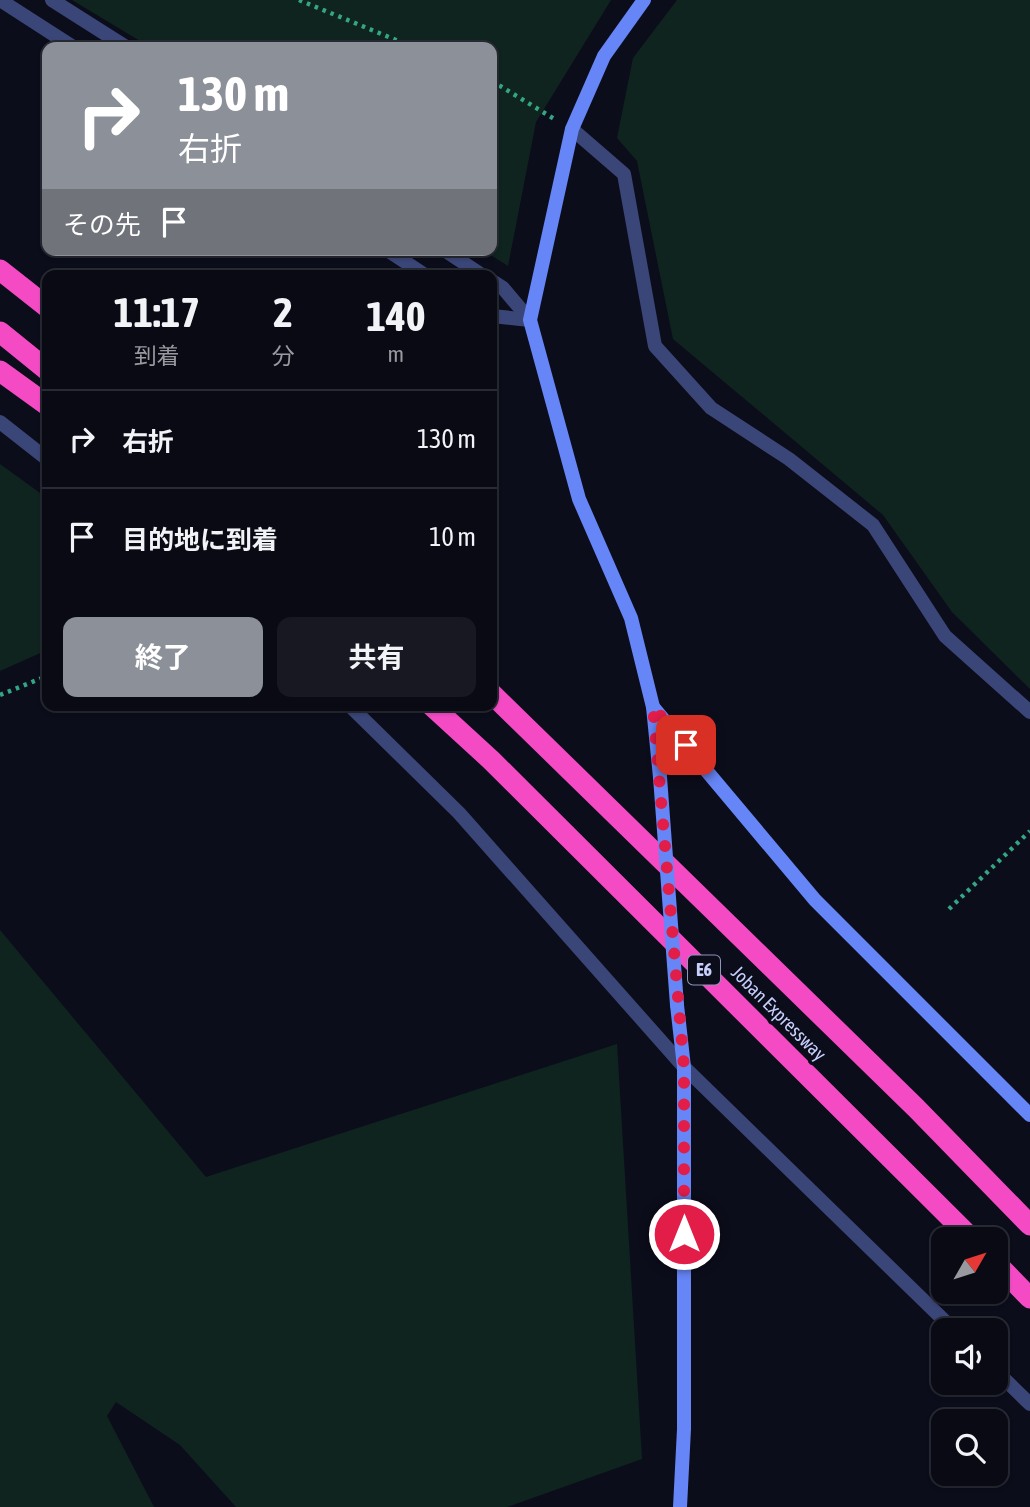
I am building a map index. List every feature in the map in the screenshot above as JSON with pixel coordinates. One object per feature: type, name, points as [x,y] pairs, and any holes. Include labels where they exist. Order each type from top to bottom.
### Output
[{"type":"highway","points":[[0,270],[42,303]]},
{"type":"highway","points":[[0,332],[42,366]]},
{"type":"highway","points":[[0,371],[42,401]]},
{"type":"highway","name":"Joban Expressway","points":[[497,699],[916,1108],[1030,1225]]},
{"type":"highway","name":"Joban Expressway","points":[[437,711],[501,770],[960,1227]]},
{"type":"highway","points":[[1008,1275],[1030,1298]]},
{"type":"street","points":[[0,0],[65,42]]},
{"type":"street","points":[[52,0],[118,42]]},
{"type":"street","points":[[530,320],[572,130],[604,56],[644,0]]},
{"type":"street","points":[[572,130],[624,174],[655,346],[710,408],[789,459],[873,525],[945,636],[1030,712]]},
{"type":"street","points":[[396,256],[417,270]]},
{"type":"street","points":[[453,256],[474,270]]},
{"type":"street","points":[[497,284],[530,320],[579,499],[631,618],[653,707],[684,1067],[684,1429],[680,1507]]},
{"type":"street","points":[[497,317],[530,320]]},
{"type":"street","points":[[0,422],[42,455]]},
{"type":"street","points":[[653,707],[815,900],[1030,1115]]},
{"type":"street","points":[[355,711],[459,813],[684,1067],[942,1318]]},
{"type":"street","points":[[1008,1383],[1030,1404]]},
{"type":"path","points":[[299,0],[401,42]]},
{"type":"path","points":[[497,84],[572,130]]},
{"type":"path","points":[[0,695],[42,678]]},
{"type":"path","points":[[949,909],[1030,831]]},
{"type":"green space","points":[[72,0],[611,0],[536,122],[508,266],[492,256],[497,256],[497,42],[142,42]]},
{"type":"green space","points":[[677,0],[1030,0],[1030,689],[952,612],[883,515],[673,339],[637,161],[617,138],[633,58]]},
{"type":"green space","points":[[0,464],[42,494],[42,652],[0,671]]},
{"type":"green space","points":[[0,930],[206,1177],[617,1044],[642,1459],[507,1507],[236,1507],[180,1445],[116,1402],[107,1416],[154,1507],[0,1507]]},
{"type":"route","points":[[684,1234],[684,1067],[653,707],[686,745]]}]
